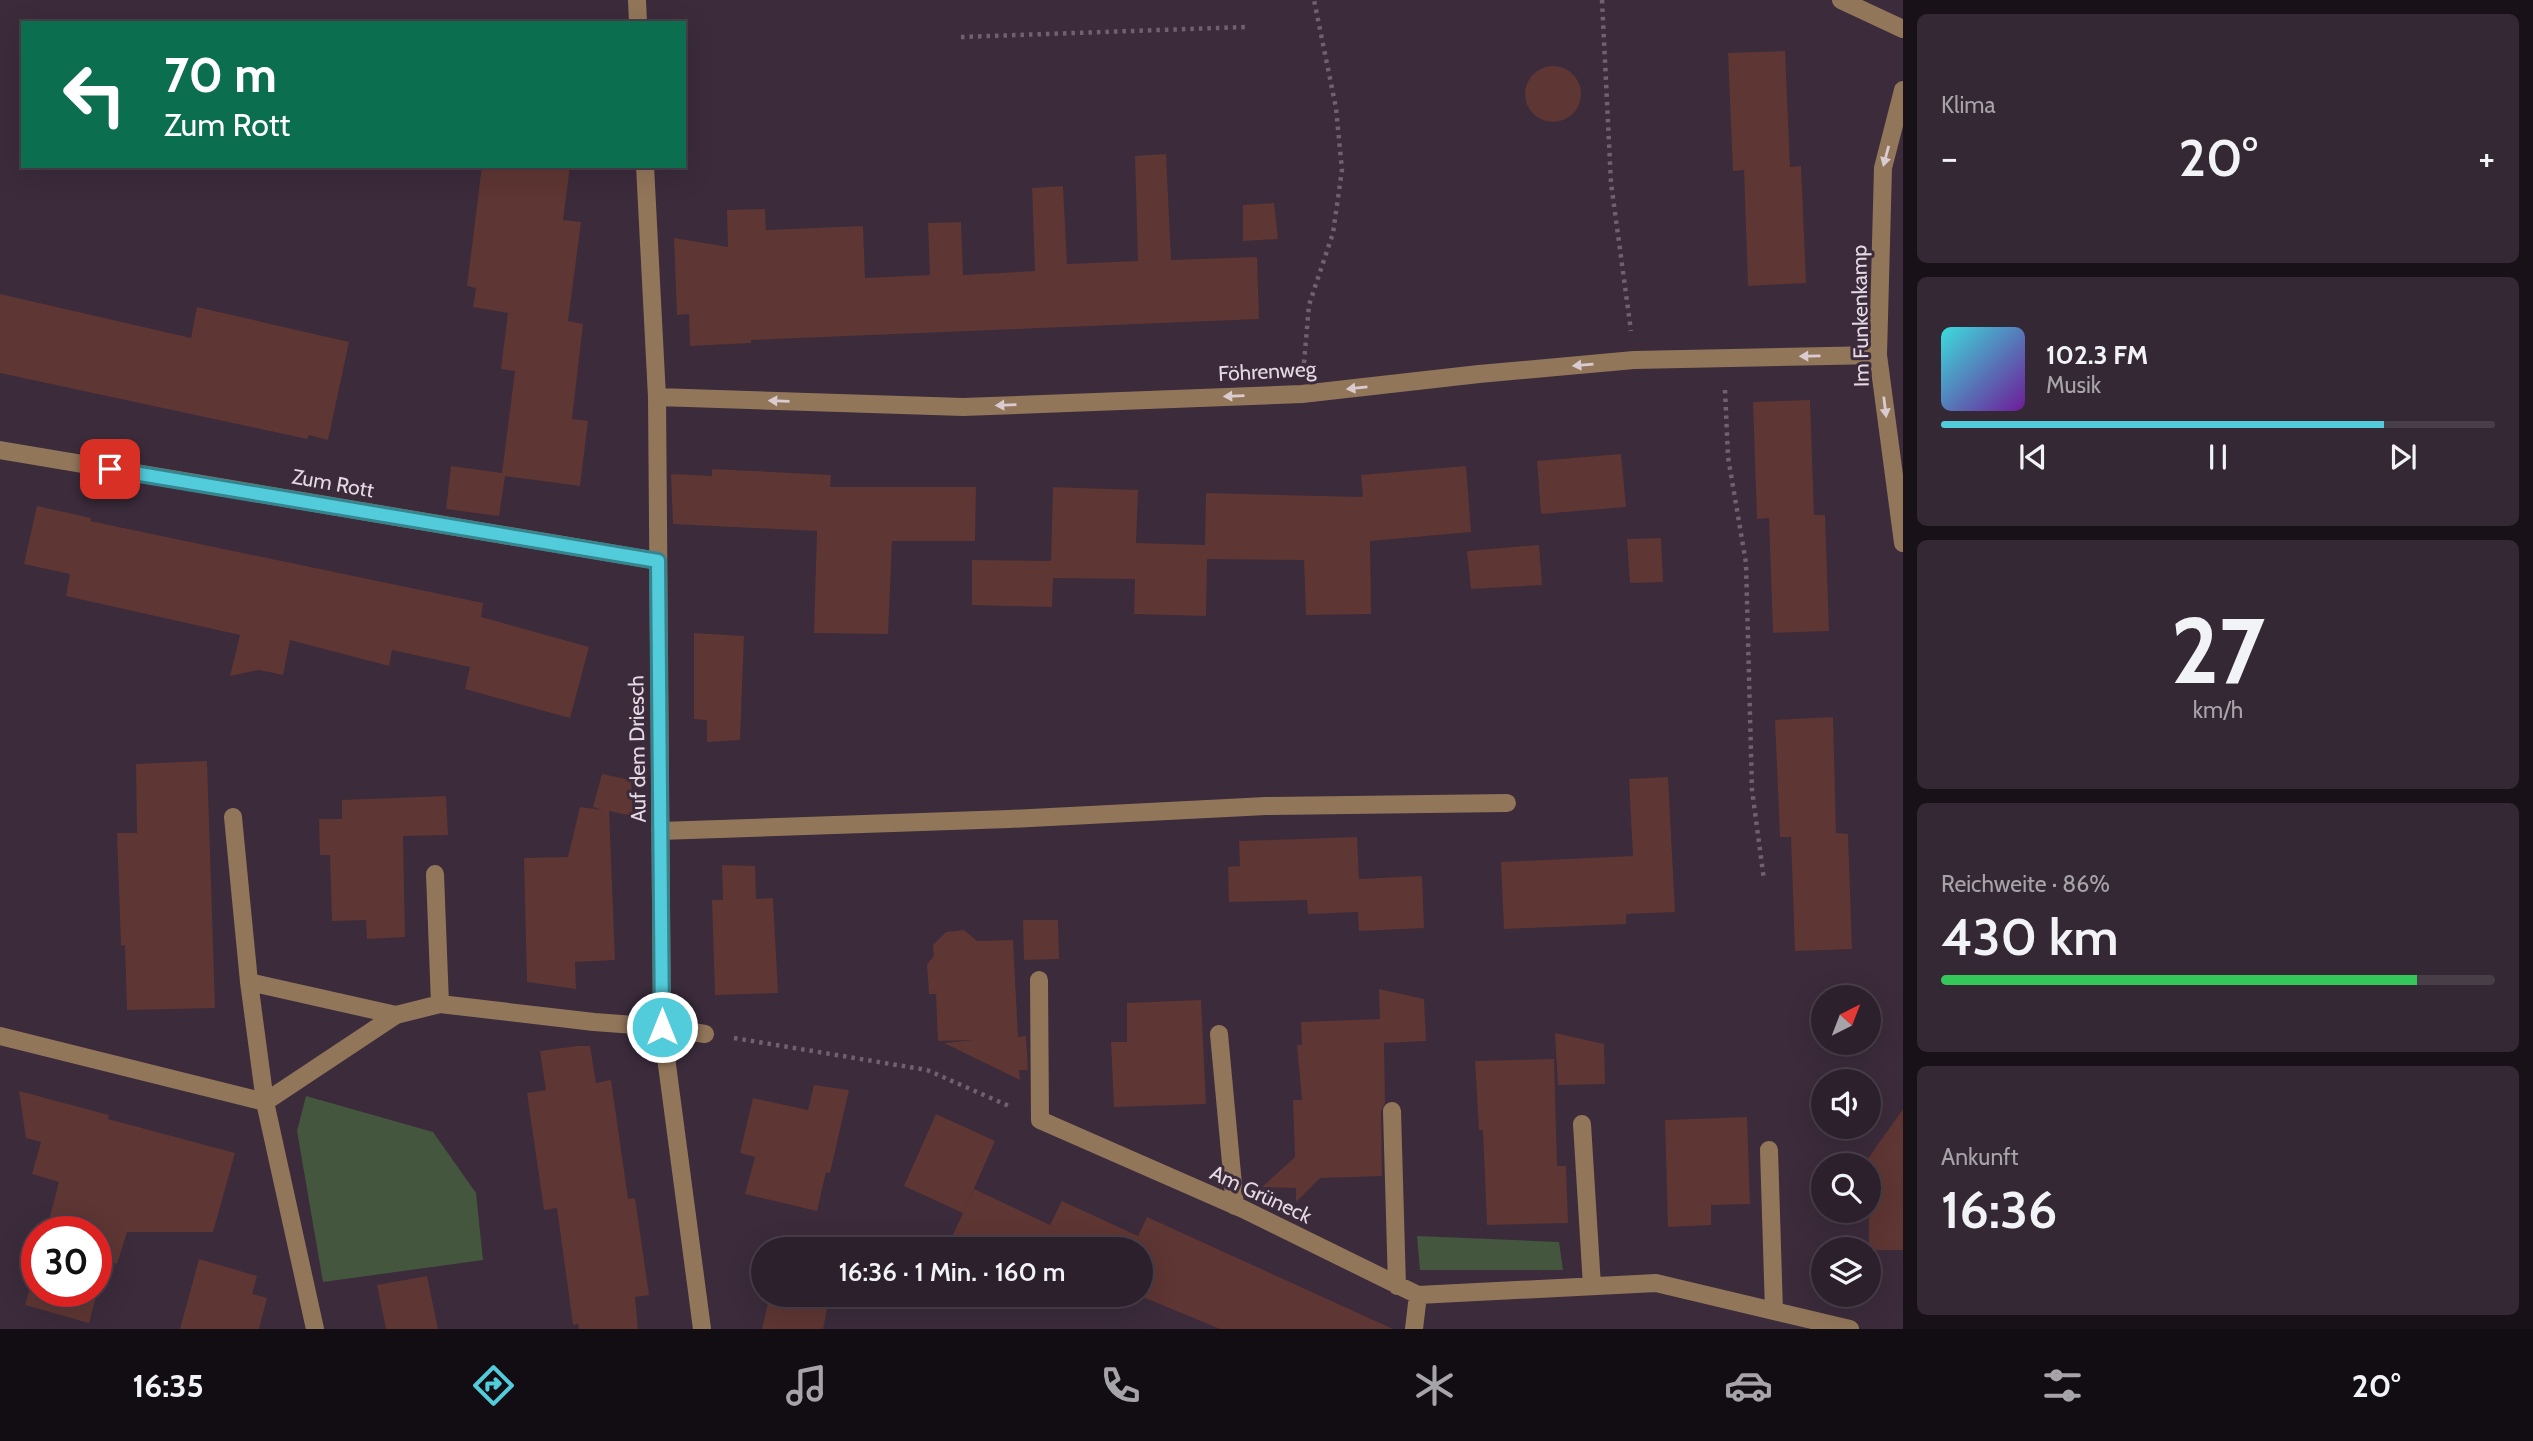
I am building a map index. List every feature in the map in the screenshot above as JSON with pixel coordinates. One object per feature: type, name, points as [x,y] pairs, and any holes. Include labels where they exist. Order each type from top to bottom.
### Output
[{"type":"street","points":[[637,0],[638,21]]},
{"type":"street","points":[[1841,0],[1903,29]]},
{"type":"street","name":"Im Funkenkamp","points":[[1903,90],[1882,168],[1878,355],[1903,543]]},
{"type":"street","name":"Auf dem Driesch","points":[[645,168],[657,397],[662,1027],[702,1329]]},
{"type":"street","name":"Föhrenweg","points":[[657,397],[963,407],[1302,394],[1634,360],[1878,355]]},
{"type":"street","name":"Zum Rott","points":[[0,450],[658,561]]},
{"type":"street","points":[[660,831],[1009,820],[1266,806],[1507,803]]},
{"type":"street","points":[[233,817],[249,982],[265,1101],[315,1329]]},
{"type":"street","points":[[435,874],[440,1004]]},
{"type":"street","points":[[1039,980],[1040,1120]]},
{"type":"street","points":[[249,982],[396,1015]]},
{"type":"street","points":[[0,1036],[265,1101],[396,1015],[440,1004],[662,1027],[705,1034]]},
{"type":"street","points":[[1219,1034],[1235,1206]]},
{"type":"street","points":[[1392,1111],[1397,1286]]},
{"type":"street","name":"Am Grüneck","points":[[1040,1120],[1235,1206],[1418,1296],[1656,1283],[1850,1329]]},
{"type":"street","points":[[1582,1124],[1592,1286]]},
{"type":"street","points":[[1769,1150],[1774,1311]]},
{"type":"street","points":[[1414,1329],[1418,1296]]},
{"type":"path","points":[[1302,394],[1309,306],[1333,233],[1342,170],[1336,108],[1314,0]]},
{"type":"path","points":[[1601,0],[1611,183],[1634,360]]},
{"type":"path","points":[[961,37],[1245,27]]},
{"type":"path","points":[[1723,358],[1728,457],[1746,563],[1752,790],[1764,880]]},
{"type":"path","points":[[705,1034],[927,1070],[1040,1120]]},
{"type":"green space","points":[[306,1096],[433,1132],[476,1193],[483,1260],[323,1282],[297,1131]]},
{"type":"green space","points":[[1417,1236],[1559,1242],[1563,1270],[1420,1270]]},
{"type":"building","points":[[1785,51],[1790,167],[1801,166],[1806,283],[1748,286],[1744,170],[1733,171],[1728,53]]},
{"type":"building","points":[[1553,66],[1564,68],[1573,74],[1579,83],[1579,105],[1573,114],[1564,120],[1553,122],[1542,120],[1533,114],[1527,105],[1525,94],[1527,83],[1533,74],[1542,68]]},
{"type":"building","points":[[1166,154],[1171,260],[1257,257],[1259,319],[751,340],[751,343],[690,346],[689,314],[677,315],[674,238],[728,247],[727,210],[765,209],[766,230],[863,226],[865,278],[930,275],[928,223],[961,222],[963,275],[1035,271],[1032,188],[1063,186],[1067,264],[1138,261],[1135,156]]},
{"type":"building","points":[[482,168],[570,168],[563,220],[581,222],[568,321],[583,324],[572,419],[588,421],[580,486],[505,476],[499,516],[446,509],[451,466],[502,473],[515,371],[501,369],[508,313],[473,307],[476,288],[467,286]]},
{"type":"building","points":[[1274,203],[1278,239],[1243,241],[1243,205]]},
{"type":"building","points":[[0,294],[191,338],[197,307],[349,342],[328,440],[309,435],[307,439],[0,373]]},
{"type":"building","points":[[1810,400],[1814,515],[1825,515],[1829,631],[1773,633],[1769,518],[1757,519],[1753,402]]},
{"type":"building","points":[[1621,454],[1626,507],[1541,514],[1537,461]]},
{"type":"building","points":[[1466,466],[1471,532],[1370,541],[1371,614],[1306,615],[1304,560],[1207,559],[1206,616],[1134,614],[1135,579],[1053,578],[1052,607],[972,605],[972,560],[1051,561],[1053,487],[1138,490],[1136,543],[1205,545],[1206,493],[1363,497],[1361,475]]},
{"type":"building","points":[[712,469],[831,475],[830,487],[976,487],[975,541],[892,541],[888,634],[814,633],[817,531],[673,524],[671,474],[712,476]]},
{"type":"building","points":[[37,506],[91,518],[90,521],[483,603],[481,617],[589,647],[570,718],[465,689],[470,667],[392,650],[389,666],[290,640],[283,675],[259,670],[230,676],[240,635],[66,596],[70,574],[24,564]]},
{"type":"building","points":[[1661,538],[1663,582],[1630,583],[1627,539]]},
{"type":"building","points":[[1539,545],[1542,585],[1471,589],[1467,551]]},
{"type":"building","points":[[694,633],[744,636],[740,740],[707,742],[707,720],[694,719]]},
{"type":"building","points":[[1833,717],[1836,833],[1848,834],[1852,949],[1795,951],[1791,837],[1780,837],[1775,720]]},
{"type":"building","points":[[207,761],[215,1008],[127,1010],[125,945],[121,946],[117,833],[137,833],[136,764]]},
{"type":"building","points":[[602,774],[631,780],[633,816],[609,811],[615,960],[575,962],[576,989],[527,982],[524,858],[568,857],[580,807],[603,810],[593,807]]},
{"type":"building","points":[[1668,777],[1675,912],[1626,914],[1626,924],[1504,929],[1501,862],[1633,856],[1629,779]]},
{"type":"building","points":[[446,796],[448,835],[403,836],[405,937],[367,939],[366,920],[332,921],[330,855],[320,855],[319,819],[342,819],[342,800]]},
{"type":"building","points":[[1357,837],[1359,879],[1422,876],[1424,928],[1359,931],[1358,912],[1308,914],[1307,900],[1229,902],[1228,867],[1240,866],[1239,841]]},
{"type":"building","points":[[722,865],[755,866],[756,899],[773,898],[778,993],[715,995],[712,900],[723,900]]},
{"type":"building","points":[[1023,920],[1058,920],[1059,959],[1024,960]]},
{"type":"building","points":[[964,930],[977,941],[1013,940],[1018,1037],[1026,1036],[1028,1070],[1019,1070],[1020,1080],[944,1043],[974,1040],[938,1041],[936,994],[929,994],[927,964],[934,956],[933,945],[946,932]]},
{"type":"building","points":[[1379,989],[1424,999],[1426,1041],[1384,1043],[1382,1176],[1320,1178],[1296,1202],[1296,1188],[1262,1187],[1295,1157],[1293,1100],[1302,1100],[1297,1045],[1302,1045],[1301,1022],[1380,1019]]},
{"type":"building","points":[[1201,1000],[1206,1104],[1114,1107],[1111,1042],[1127,1042],[1127,1003]]},
{"type":"building","points":[[1555,1033],[1604,1044],[1605,1084],[1558,1085]]},
{"type":"building","points":[[590,1046],[596,1083],[611,1080],[628,1199],[635,1198],[649,1295],[635,1297],[638,1329],[579,1329],[578,1324],[573,1325],[557,1208],[544,1210],[527,1093],[546,1090],[540,1051]]},
{"type":"building","points":[[1554,1059],[1557,1166],[1566,1166],[1568,1223],[1487,1225],[1483,1130],[1479,1130],[1475,1061]]},
{"type":"building","points":[[814,1085],[849,1090],[830,1173],[826,1172],[817,1211],[745,1194],[755,1157],[740,1153],[753,1098],[808,1110]]},
{"type":"building","points":[[19,1091],[109,1115],[108,1119],[235,1153],[213,1232],[127,1232],[117,1264],[112,1262],[112,1216],[50,1216],[59,1182],[32,1174],[41,1142],[26,1138]]},
{"type":"building","points":[[1903,1109],[1903,1250],[1881,1250],[1881,1237],[1869,1237],[1869,1223],[1881,1223],[1881,1153],[1872,1153]]},
{"type":"building","points":[[936,1114],[995,1141],[963,1213],[904,1186]]},
{"type":"building","points":[[1747,1117],[1750,1204],[1711,1205],[1711,1225],[1668,1227],[1665,1120]]},
{"type":"building","points":[[974,1189],[1050,1225],[1062,1201],[1138,1236],[1147,1217],[1393,1329],[1220,1329],[1153,1301],[1153,1237],[952,1237]]},
{"type":"building","points":[[199,1259],[257,1276],[252,1294],[267,1298],[259,1329],[180,1329]]},
{"type":"building","points":[[427,1276],[438,1329],[386,1329],[377,1285]]},
{"type":"building","points":[[32,1307],[93,1307],[89,1323]]},
{"type":"building","points":[[767,1307],[828,1307],[823,1329],[762,1329]]},
{"type":"route","points":[[110,469],[658,561],[662,1027]]}]
